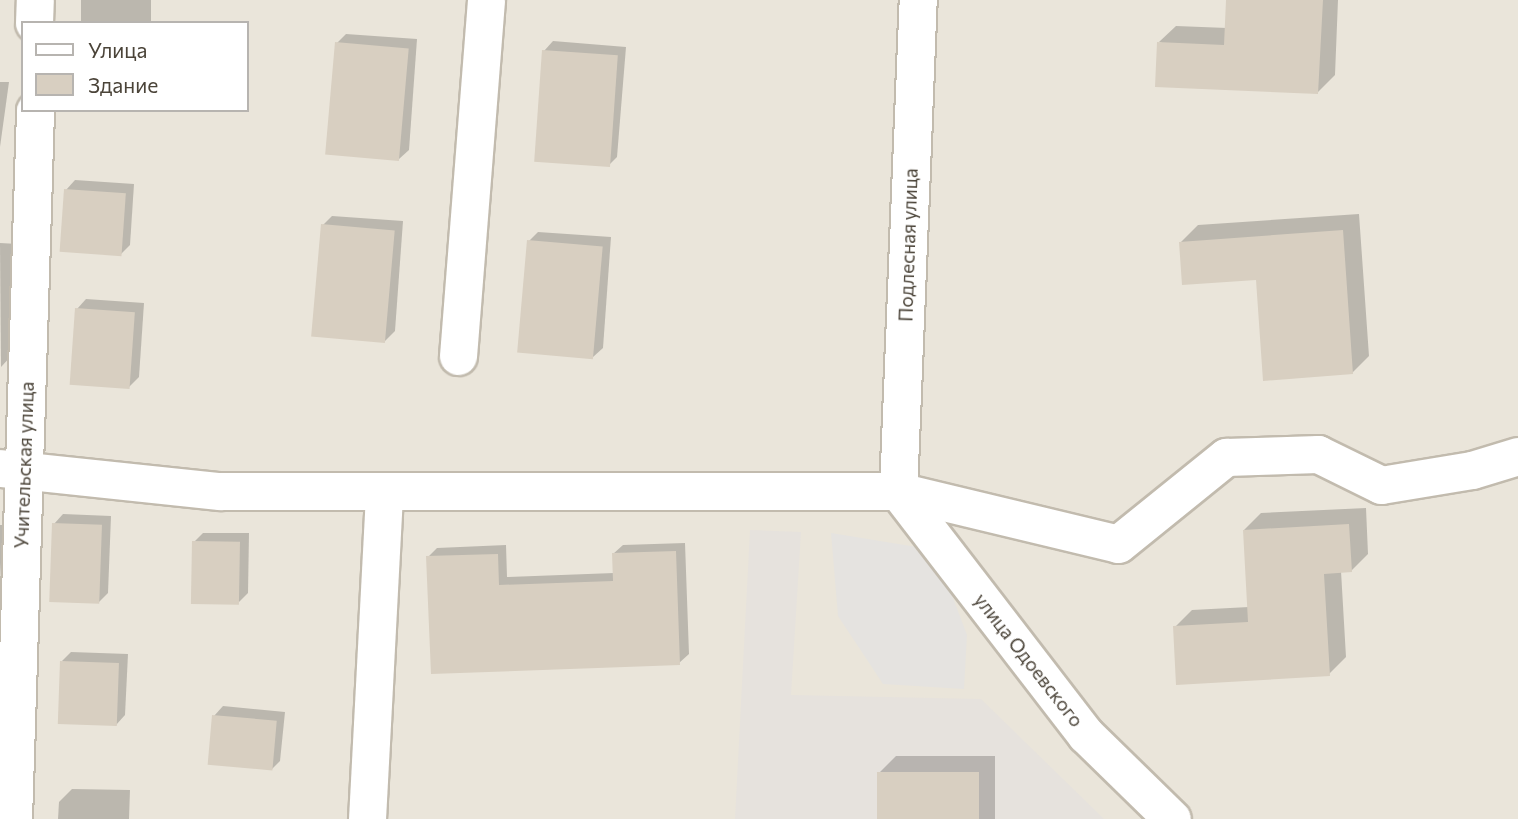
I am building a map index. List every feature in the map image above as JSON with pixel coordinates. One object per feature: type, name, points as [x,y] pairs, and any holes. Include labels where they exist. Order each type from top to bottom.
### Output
[{"type":"street","points":[[34,21],[35,0]]},
{"type":"street","points":[[458,356],[486,0]]},
{"type":"street","name":"Подлесная улица","points":[[898,491],[918,0]]},
{"type":"street","name":"Учительская улица","points":[[13,819],[11,469],[35,112]]},
{"type":"street","points":[[11,469],[220,491],[898,491],[1118,544],[1226,457],[1318,454],[1381,485],[1472,470],[1518,456]]},
{"type":"street","points":[[367,819],[384,491]]},
{"type":"street","name":"улица Одоевского","points":[[898,491],[1086,735],[1172,819]]},
{"type":"shaded area","points":[[0,0],[1518,0],[1518,819],[0,819]]},
{"type":"shaded area","points":[[750,530],[801,532],[791,695],[981,699],[1104,819],[735,819]]},
{"type":"shaded area","points":[[831,533],[935,550],[967,635],[964,689],[883,684],[838,616]]},
{"type":"building","points":[[1226,0],[1323,0],[1318,94],[1155,87],[1157,42],[1224,45]]},
{"type":"building","points":[[335,42],[409,48],[399,161],[325,155]]},
{"type":"building","points":[[542,50],[618,55],[610,167],[534,162]]},
{"type":"building","points":[[64,189],[126,193],[121,256],[60,252]]},
{"type":"building","points":[[321,224],[395,230],[385,343],[311,337]]},
{"type":"building","points":[[1343,230],[1353,374],[1263,381],[1256,280],[1182,285],[1179,242]]},
{"type":"building","points":[[527,240],[603,247],[593,359],[517,353]]},
{"type":"building","points":[[75,308],[135,312],[129,389],[70,385]]},
{"type":"building","points":[[52,523],[102,525],[99,604],[49,602]]},
{"type":"building","points":[[1349,524],[1352,572],[1324,574],[1330,676],[1176,685],[1173,626],[1248,622],[1243,530]]},
{"type":"building","points":[[192,541],[240,542],[239,605],[191,604]]},
{"type":"building","points":[[676,551],[680,665],[431,674],[426,556],[498,554],[499,585],[613,581],[612,553]]},
{"type":"building","points":[[60,661],[119,663],[117,726],[58,724]]},
{"type":"building","points":[[212,715],[277,721],[272,770],[208,765]]},
{"type":"building","points":[[877,772],[979,772],[979,819],[877,819]]}]
